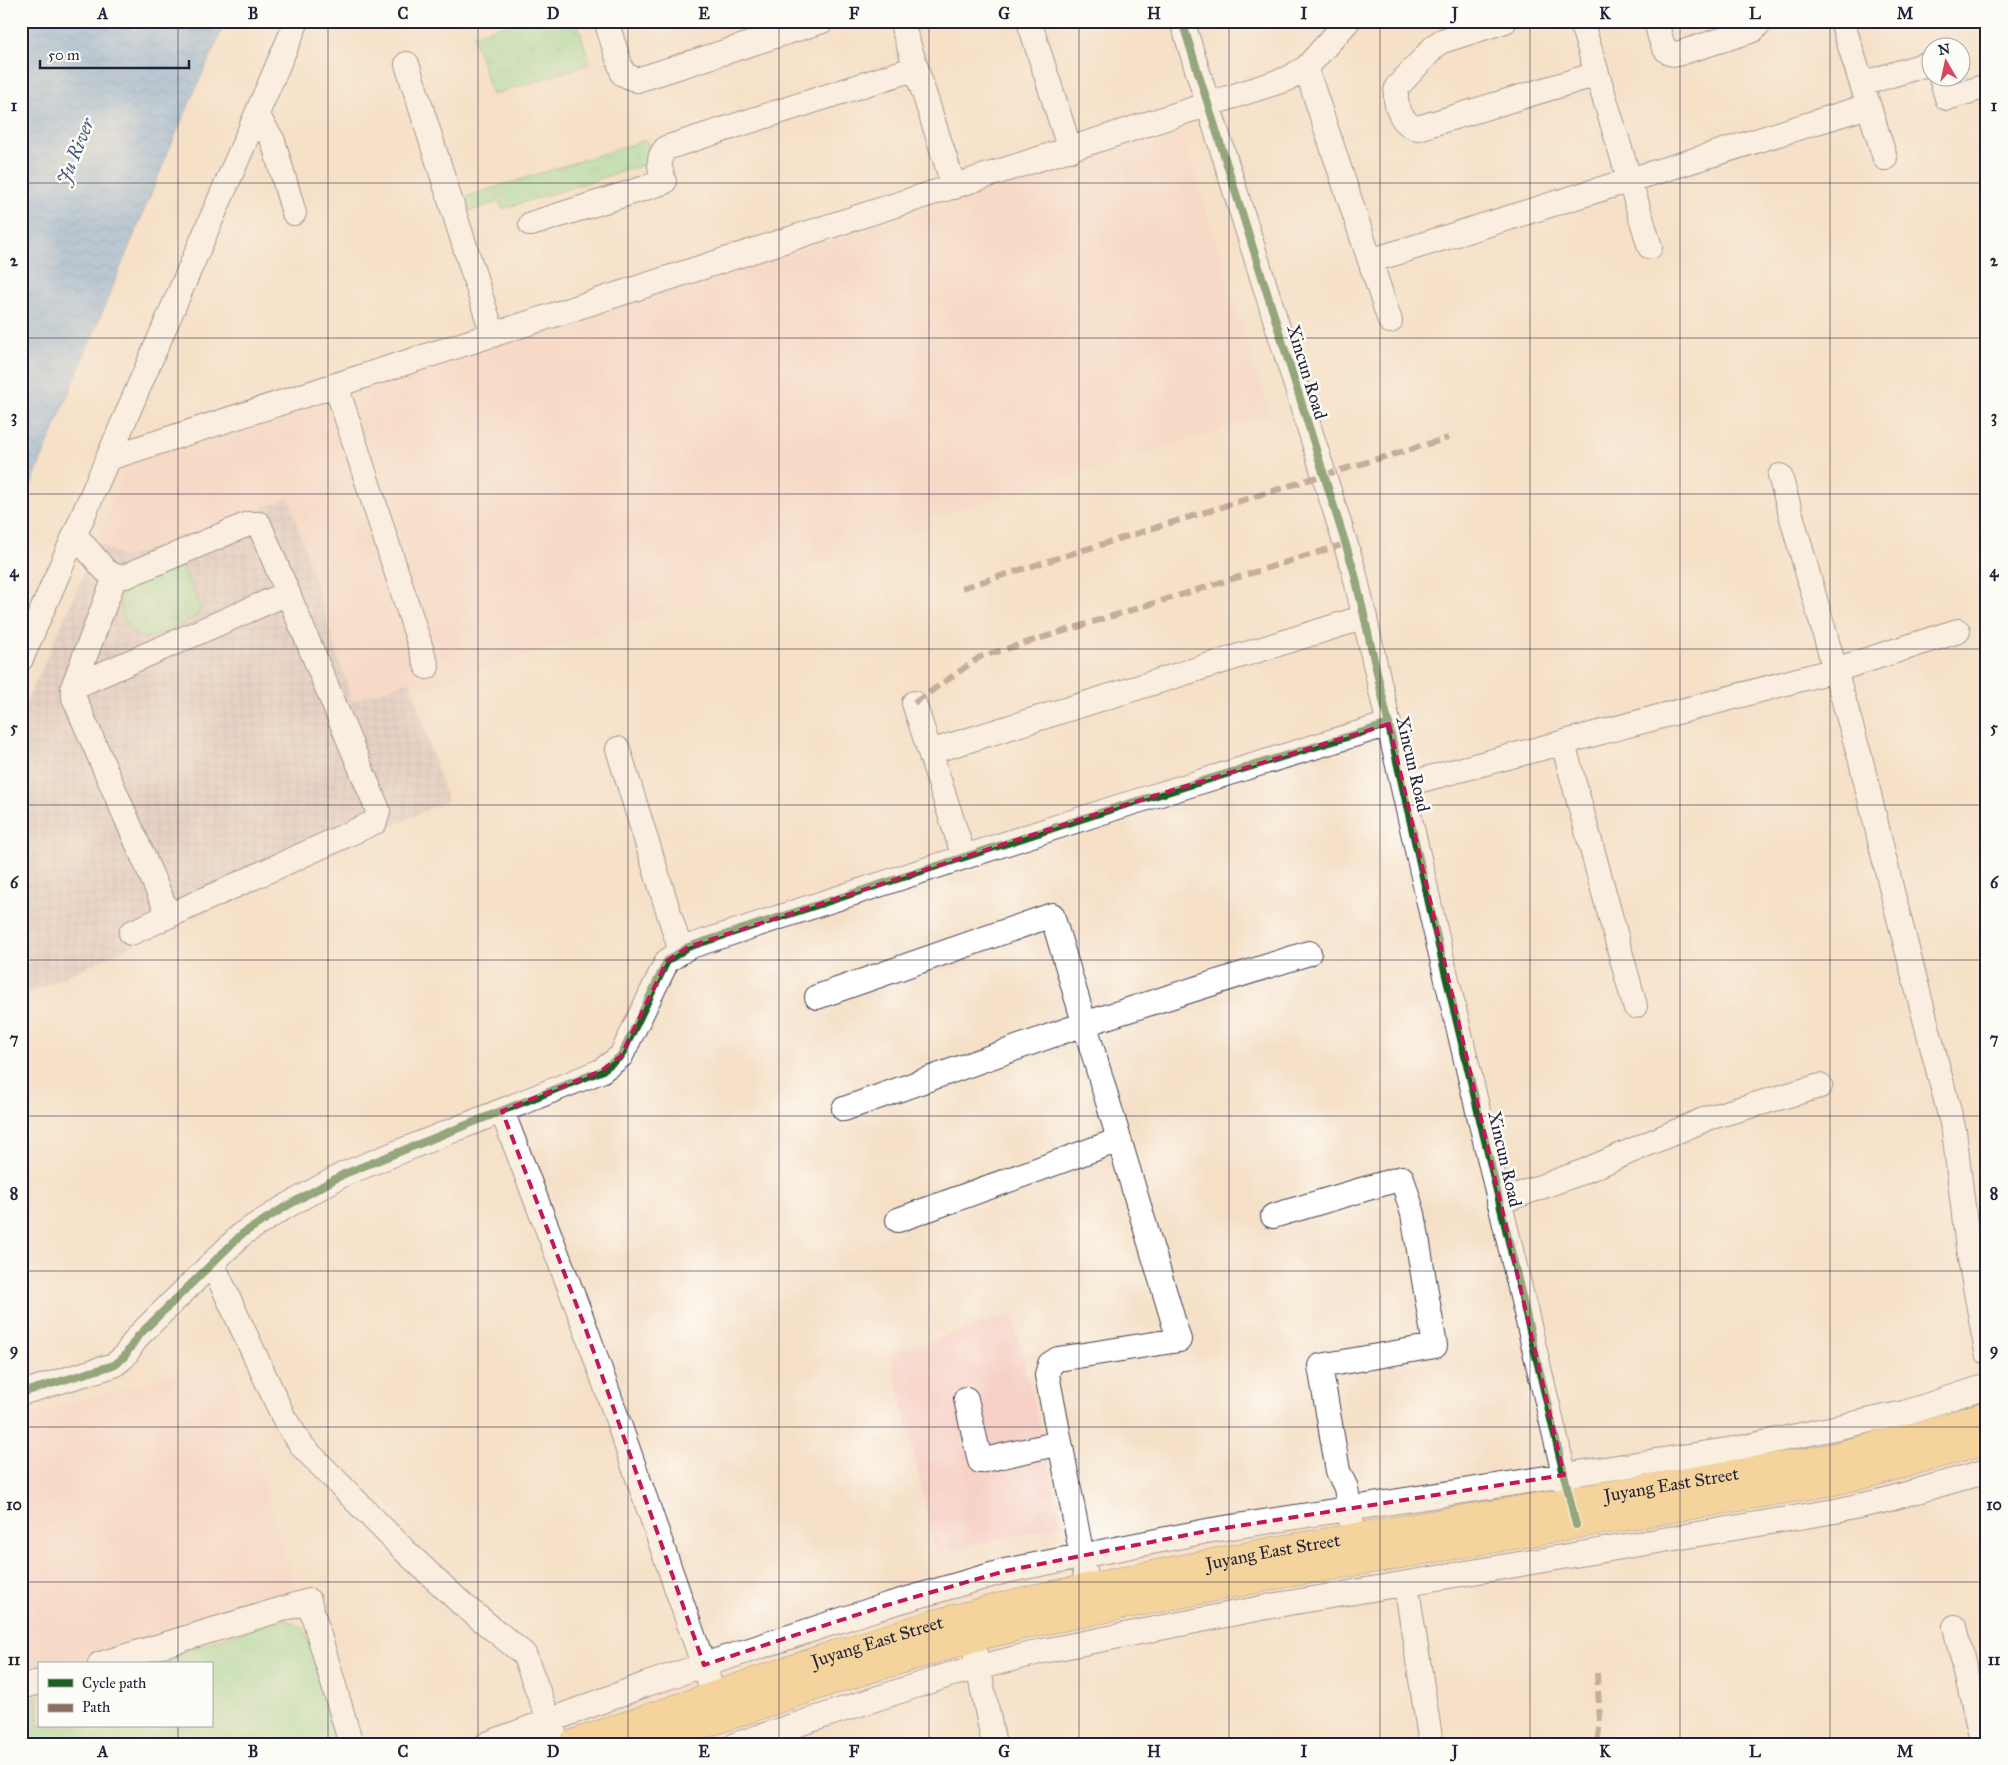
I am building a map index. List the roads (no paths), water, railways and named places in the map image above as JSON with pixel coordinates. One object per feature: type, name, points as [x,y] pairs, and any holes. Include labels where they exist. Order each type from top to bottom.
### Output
[{"type":"highway","name":"Juyang East Street","points":[[645,1744],[843,1677],[972,1638],[1037,1622],[1573,1514],[1824,1459],[1924,1434],[1987,1415]]},
{"type":"highway","name":"Juyang East Street","points":[[572,1744],[836,1654],[934,1624],[1016,1602],[1354,1537],[1573,1514],[1829,1482],[1874,1472],[1987,1440]]},
{"type":"street","points":[[21,659],[76,536],[297,21]]},
{"type":"street","points":[[606,21],[622,74],[637,80],[822,21]]},
{"type":"street","points":[[901,21],[954,187]]},
{"type":"street","points":[[1028,21],[1070,150]]},
{"type":"street","name":"Xincun Road","points":[[1182,21],[1351,562],[1573,1514]]},
{"type":"street","points":[[109,458],[1208,106],[1287,79],[1306,68],[1348,21]]},
{"type":"street","points":[[1505,21],[1442,41],[1397,87],[1395,95],[1403,120],[1409,126],[1418,128],[1597,74]]},
{"type":"street","points":[[1581,21],[1650,247]]},
{"type":"street","points":[[1656,21],[1665,51],[1670,54],[1753,30],[1761,21]]},
{"type":"street","points":[[1842,21],[1885,158]]},
{"type":"street","points":[[407,64],[493,335]]},
{"type":"street","points":[[531,224],[664,182],[659,167],[660,154],[666,148],[916,68]]},
{"type":"street","points":[[1306,68],[1390,321]]},
{"type":"street","points":[[1370,262],[1630,181],[1865,95],[1920,68]]},
{"type":"street","points":[[1944,88],[1947,98],[1987,86]]},
{"type":"street","points":[[257,115],[273,140],[294,213]]},
{"type":"street","points":[[336,385],[427,667]]},
{"type":"street","points":[[1780,476],[1861,761],[1892,891],[1954,1131],[1968,1248],[1987,1352]]},
{"type":"street","points":[[76,536],[105,570],[115,577],[126,576],[248,524],[259,524],[378,810],[375,822],[131,933]]},
{"type":"street","points":[[115,577],[73,687],[74,698],[169,916]]},
{"type":"street","points":[[73,687],[288,593]]},
{"type":"street","points":[[930,752],[1364,617]]},
{"type":"street","points":[[1403,785],[1835,670],[1958,631]]},
{"type":"street","points":[[914,703],[964,857]]},
{"type":"street","points":[[21,1393],[114,1365],[124,1357],[138,1336],[242,1234],[285,1206],[344,1174],[601,1071],[621,1056],[667,961],[688,947],[1118,807],[1389,724]]},
{"type":"street","points":[[1562,742],[1636,1006]]},
{"type":"street","points":[[618,750],[681,952]]},
{"type":"street","points":[[817,996],[1052,915],[1178,1340],[1058,1359],[1050,1364],[1047,1375],[1088,1588]]},
{"type":"street","points":[[844,1109],[1084,1024],[1309,953]]},
{"type":"street","points":[[1499,1202],[1582,1172],[1708,1118],[1820,1086]]},
{"type":"street","points":[[502,1111],[585,1327],[714,1695]]},
{"type":"street","points":[[898,1220],[1119,1140]]},
{"type":"street","points":[[1273,1216],[1402,1178],[1413,1214],[1435,1346],[1320,1366],[1338,1471],[1346,1488],[1354,1537]]},
{"type":"street","points":[[212,1263],[284,1418],[302,1446],[404,1550],[462,1604],[524,1654],[558,1744]]},
{"type":"street","points":[[487,1744],[704,1665],[887,1605],[1005,1571],[1212,1530],[1740,1448],[1842,1428],[1904,1413],[1987,1386]]},
{"type":"street","points":[[966,1399],[980,1461],[1060,1443]]},
{"type":"street","points":[[737,1744],[782,1737],[852,1705],[1043,1651],[1277,1605],[1835,1511],[1891,1498],[1987,1471]]},
{"type":"street","points":[[1406,1583],[1431,1744]]},
{"type":"street","points":[[107,1662],[308,1602],[352,1744]]},
{"type":"street","points":[[1955,1627],[1983,1744]]},
{"type":"street","points":[[972,1638],[994,1744]]},
{"type":"street","points":[[21,1687],[38,1682]]},
{"type":"street","points":[[767,1702],[782,1737]]},
{"type":"water","name":"Ju River","points":[[21,21],[226,21],[174,138],[21,509]]}]
